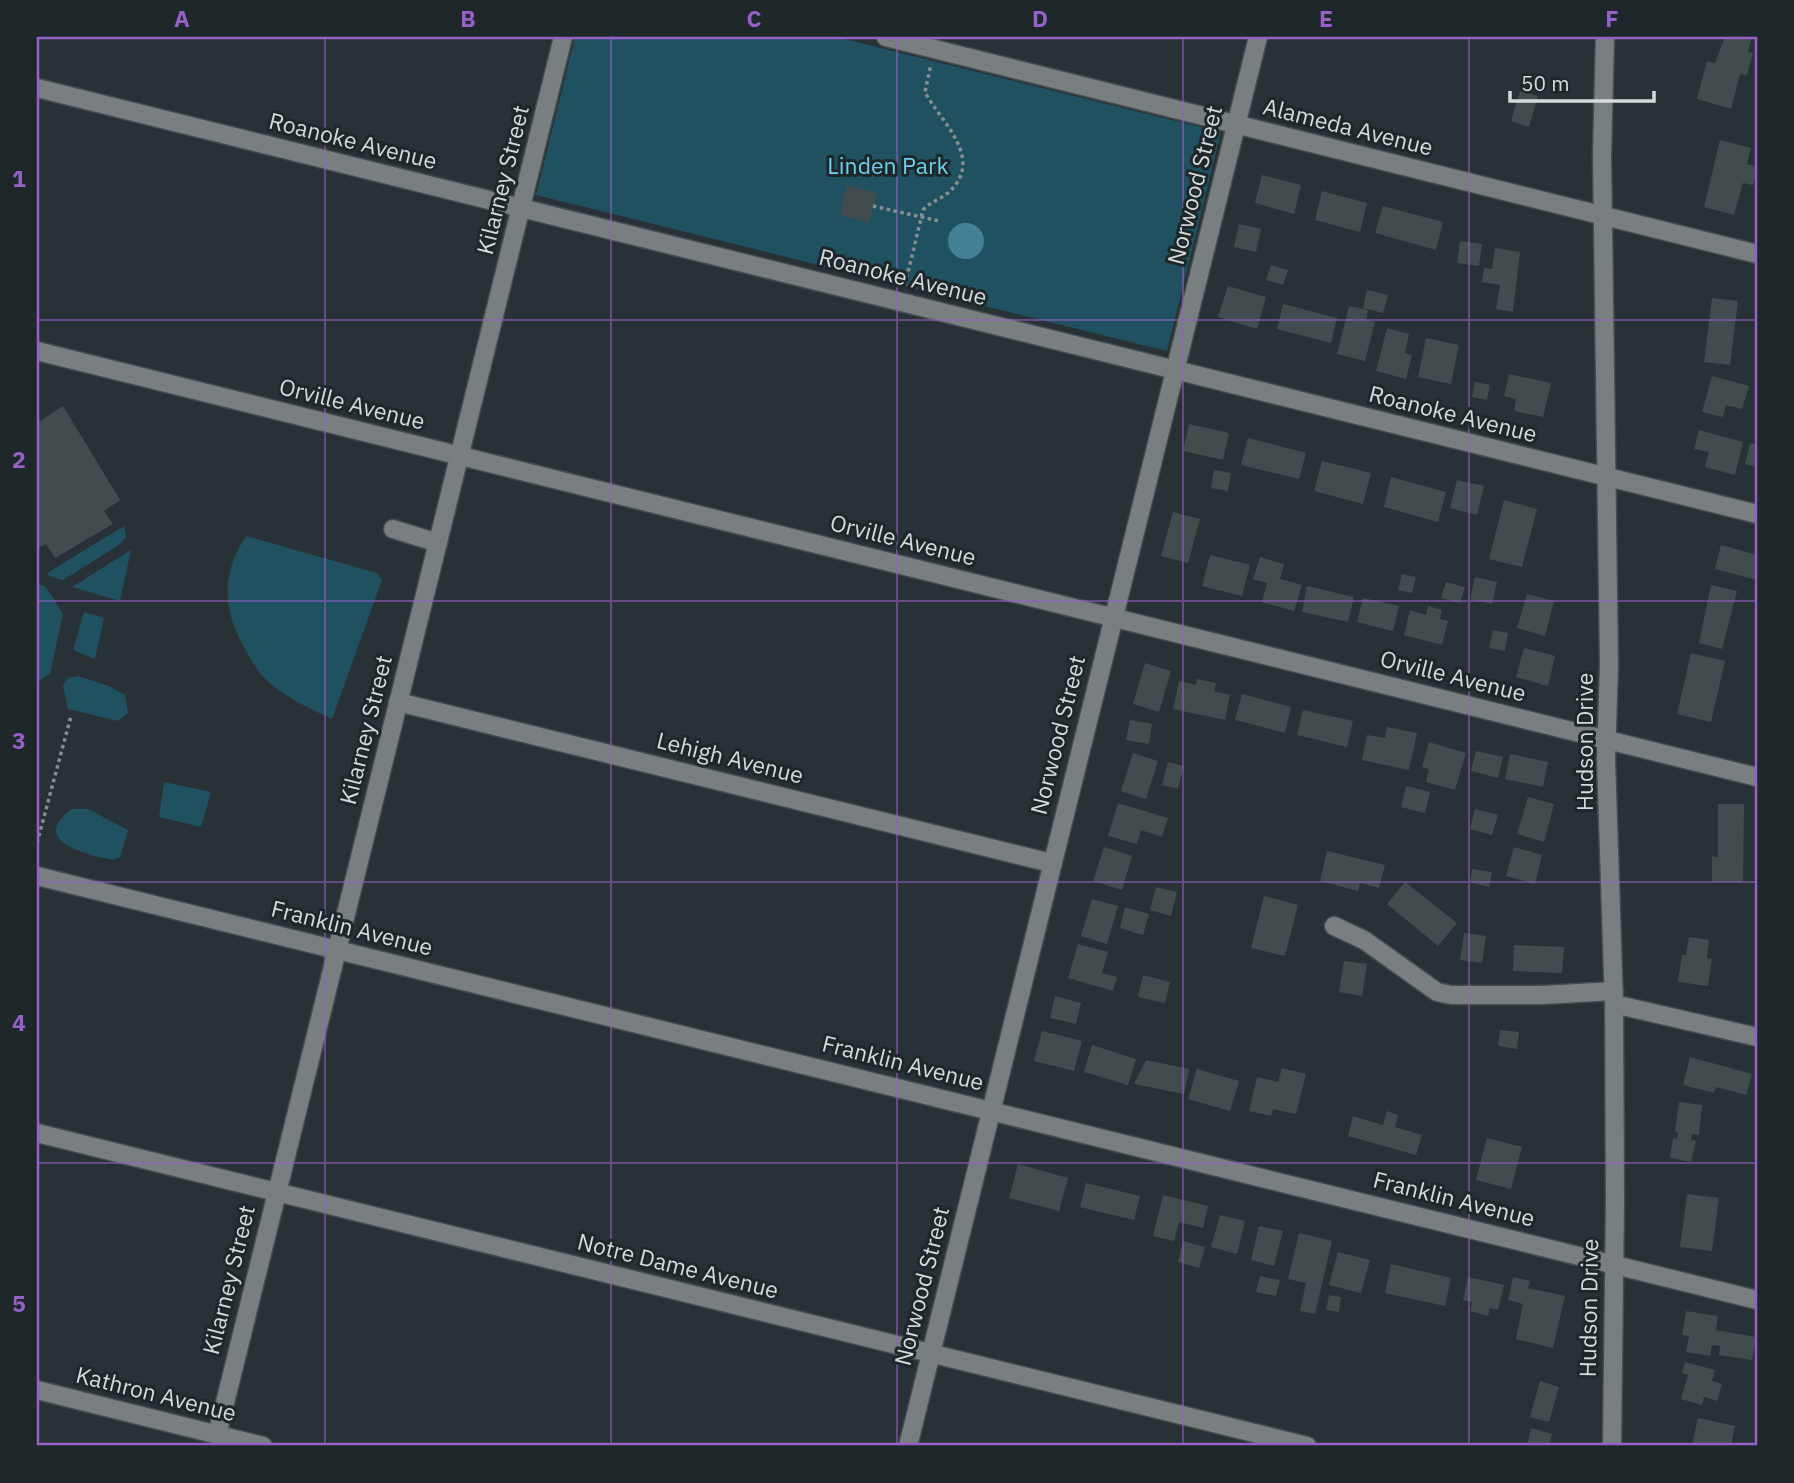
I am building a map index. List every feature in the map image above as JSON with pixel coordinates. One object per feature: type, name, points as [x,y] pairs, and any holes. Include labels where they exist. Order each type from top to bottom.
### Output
[{"type":"street","name":"Kilarney Street","points":[[217,1435],[563,37]]},
{"type":"street","name":"Alameda Avenue","points":[[886,37],[1757,254]]},
{"type":"street","name":"Norwood Street","points":[[908,1446],[1173,369],[1258,37]]},
{"type":"street","name":"Hudson Drive","points":[[1605,37],[1602,155],[1605,218],[1607,737],[1614,997],[1612,1446]]},
{"type":"street","name":"Roanoke Avenue","points":[[37,88],[1757,514]]},
{"type":"street","name":"Orville Avenue","points":[[37,351],[1113,618],[1607,737],[1757,777]]},
{"type":"street","points":[[393,529],[438,542]]},
{"type":"street","name":"Lehigh Avenue","points":[[398,702],[1051,863]]},
{"type":"street","name":"Franklin Avenue","points":[[37,876],[1614,1262],[1757,1300]]},
{"type":"street","points":[[1334,926],[1364,940],[1430,987],[1444,993],[1614,997],[1757,1037]]},
{"type":"street","name":"Notre Dame Avenue","points":[[37,1133],[1307,1446]]},
{"type":"street","name":"Kathron Avenue","points":[[37,1390],[263,1446]]},
{"type":"path","points":[[900,302],[921,217],[929,204],[951,191],[962,165],[959,143],[925,92],[935,49]]},
{"type":"path","points":[[873,206],[939,221]]},
{"type":"path","points":[[37,843],[71,716]]},
{"type":"green space","name":"Linden Park","points":[[575,37],[836,37],[1221,132],[1167,351],[536,195]]},
{"type":"green space","points":[[124,526],[126,537],[119,545],[63,580],[47,573]]},
{"type":"green space","points":[[246,536],[377,573],[382,580],[332,719],[296,701],[271,684],[255,666],[238,636],[229,608],[229,579],[232,565]]},
{"type":"green space","points":[[131,550],[120,601],[72,587]]},
{"type":"green space","points":[[37,583],[46,587],[63,614],[50,674],[37,682]]},
{"type":"green space","points":[[84,612],[104,618],[95,659],[73,650]]},
{"type":"green space","points":[[78,676],[109,686],[125,695],[128,713],[118,721],[68,709],[63,686],[68,678]]},
{"type":"green space","points":[[164,782],[211,792],[201,827],[159,817]]},
{"type":"green space","points":[[72,809],[88,809],[128,830],[120,857],[113,860],[90,855],[67,845],[59,838],[56,830],[60,820]]},
{"type":"shaded area","points":[[966,223],[978,229],[984,241],[978,253],[966,259],[954,253],[948,241],[954,229]]},
{"type":"building","points":[[1725,37],[1752,37],[1748,52],[1753,53],[1747,75],[1740,74],[1731,109],[1697,99],[1707,61],[1715,63]]},
{"type":"building","points":[[1520,91],[1538,96],[1529,127],[1511,121]]},
{"type":"building","points":[[1720,140],[1751,148],[1747,164],[1757,167],[1753,185],[1743,183],[1734,215],[1704,207]]},
{"type":"building","points":[[1262,175],[1301,185],[1294,214],[1255,203]]},
{"type":"building","points":[[847,185],[877,193],[869,223],[840,215]]},
{"type":"building","points":[[1322,191],[1367,203],[1360,232],[1315,220]]},
{"type":"building","points":[[1383,206],[1443,222],[1436,250],[1375,233]]},
{"type":"building","points":[[1239,224],[1261,229],[1256,252],[1234,247]]},
{"type":"building","points":[[1460,241],[1482,244],[1479,266],[1457,263]]},
{"type":"building","points":[[1495,248],[1520,252],[1513,312],[1496,309],[1500,285],[1482,282],[1484,268],[1492,269]]},
{"type":"building","points":[[1271,265],[1288,270],[1283,285],[1266,280]]},
{"type":"building","points":[[1228,286],[1266,297],[1257,329],[1218,317]]},
{"type":"building","points":[[1367,290],[1388,295],[1383,313],[1363,308]]},
{"type":"building","points":[[1712,298],[1738,301],[1730,365],[1704,362]]},
{"type":"building","points":[[1283,304],[1337,318],[1331,343],[1277,329]]},
{"type":"building","points":[[1349,306],[1368,310],[1366,320],[1375,322],[1365,361],[1337,354]]},
{"type":"building","points":[[1387,328],[1409,334],[1405,353],[1412,355],[1406,379],[1376,371]]},
{"type":"building","points":[[1426,338],[1459,345],[1451,384],[1418,377]]},
{"type":"building","points":[[1509,374],[1551,383],[1543,417],[1514,411],[1516,399],[1504,396]]},
{"type":"building","points":[[1712,376],[1749,386],[1742,409],[1726,405],[1723,417],[1702,412]]},
{"type":"building","points":[[1475,382],[1490,385],[1487,400],[1472,397]]},
{"type":"building","points":[[63,406],[120,500],[104,511],[113,524],[55,558],[46,544],[37,548],[37,423]]},
{"type":"building","points":[[1189,424],[1229,433],[1223,460],[1183,451]]},
{"type":"building","points":[[1699,430],[1743,442],[1735,475],[1705,467],[1709,452],[1694,449]]},
{"type":"building","points":[[1248,438],[1306,453],[1299,479],[1241,465]]},
{"type":"building","points":[[1750,443],[1757,444],[1757,467],[1745,464]]},
{"type":"building","points":[[1322,461],[1371,473],[1363,504],[1314,491]]},
{"type":"building","points":[[1214,470],[1231,473],[1228,491],[1211,488]]},
{"type":"building","points":[[1391,477],[1446,492],[1438,522],[1384,507]]},
{"type":"building","points":[[1457,480],[1484,486],[1477,515],[1450,508]]},
{"type":"building","points":[[1504,500],[1537,509],[1522,567],[1489,559]]},
{"type":"building","points":[[1173,512],[1200,519],[1188,563],[1161,556]]},
{"type":"building","points":[[1721,545],[1757,555],[1757,580],[1715,569]]},
{"type":"building","points":[[1210,555],[1250,565],[1242,596],[1202,586]]},
{"type":"building","points":[[1260,557],[1284,564],[1280,579],[1302,585],[1294,611],[1262,602],[1267,583],[1253,579]]},
{"type":"building","points":[[1402,574],[1416,577],[1412,593],[1398,590]]},
{"type":"building","points":[[1475,577],[1497,582],[1492,604],[1470,599]]},
{"type":"building","points":[[1446,582],[1465,587],[1460,603],[1441,598]]},
{"type":"building","points":[[1711,585],[1737,591],[1722,649],[1699,643]]},
{"type":"building","points":[[1307,586],[1354,597],[1348,622],[1302,612]]},
{"type":"building","points":[[1527,594],[1554,601],[1545,636],[1517,628]]},
{"type":"building","points":[[1363,598],[1399,606],[1393,631],[1357,622]]},
{"type":"building","points":[[1428,606],[1442,610],[1440,619],[1448,621],[1442,645],[1404,635],[1410,610],[1426,615]]},
{"type":"building","points":[[1493,630],[1508,633],[1505,651],[1489,648]]},
{"type":"building","points":[[1524,648],[1555,656],[1548,686],[1516,677]]},
{"type":"building","points":[[1691,653],[1725,661],[1711,722],[1677,714]]},
{"type":"building","points":[[1145,663],[1171,671],[1159,712],[1133,704]]},
{"type":"building","points":[[1197,679],[1216,683],[1214,691],[1230,695],[1225,720],[1173,709],[1179,681],[1196,685]]},
{"type":"building","points":[[1242,694],[1291,707],[1285,733],[1235,720]]},
{"type":"building","points":[[1303,710],[1353,721],[1347,747],[1297,735]]},
{"type":"building","points":[[1130,720],[1152,724],[1149,744],[1126,740]]},
{"type":"building","points":[[1387,727],[1417,733],[1409,770],[1362,760],[1367,735],[1385,738]]},
{"type":"building","points":[[1429,742],[1466,753],[1455,790],[1426,782],[1429,769],[1422,767]]},
{"type":"building","points":[[1476,751],[1503,757],[1498,778],[1471,771]]},
{"type":"building","points":[[1133,753],[1158,761],[1146,799],[1121,791]]},
{"type":"building","points":[[1510,754],[1548,762],[1543,787],[1505,779]]},
{"type":"building","points":[[1168,762],[1184,766],[1178,789],[1162,785]]},
{"type":"building","points":[[1406,786],[1430,792],[1425,813],[1401,807]]},
{"type":"building","points":[[1528,797],[1554,804],[1544,842],[1517,834]]},
{"type":"building","points":[[1118,803],[1168,818],[1162,837],[1141,830],[1137,844],[1108,836]]},
{"type":"building","points":[[1718,804],[1744,804],[1743,882],[1712,882],[1712,856],[1718,858]]},
{"type":"building","points":[[1475,809],[1498,815],[1492,835],[1470,829]]},
{"type":"building","points":[[1104,847],[1132,856],[1122,890],[1093,881]]},
{"type":"building","points":[[1514,847],[1542,855],[1535,884],[1506,876]]},
{"type":"building","points":[[1327,851],[1385,865],[1379,888],[1360,883],[1358,891],[1320,881]]},
{"type":"building","points":[[1472,869],[1492,872],[1489,887],[1470,882]]},
{"type":"building","points":[[1405,882],[1457,923],[1438,946],[1387,904]]},
{"type":"building","points":[[1156,887],[1177,892],[1171,916],[1150,910]]},
{"type":"building","points":[[1264,896],[1298,905],[1285,956],[1251,948]]},
{"type":"building","points":[[1092,899],[1118,906],[1107,944],[1081,936]]},
{"type":"building","points":[[1125,907],[1149,914],[1143,935],[1120,928]]},
{"type":"building","points":[[1464,933],[1486,936],[1482,963],[1460,960]]},
{"type":"building","points":[[1689,937],[1709,940],[1707,958],[1712,959],[1708,986],[1678,982],[1682,955],[1686,955]]},
{"type":"building","points":[[1078,944],[1108,952],[1102,973],[1117,977],[1113,991],[1068,978]]},
{"type":"building","points":[[1514,945],[1564,947],[1562,973],[1513,971]]},
{"type":"building","points":[[1344,961],[1367,964],[1362,996],[1339,992]]},
{"type":"building","points":[[1143,975],[1170,982],[1165,1003],[1138,997]]},
{"type":"building","points":[[1055,996],[1081,1003],[1076,1024],[1050,1018]]},
{"type":"building","points":[[1500,1030],[1519,1032],[1517,1049],[1498,1046]]},
{"type":"building","points":[[1042,1031],[1082,1041],[1074,1071],[1034,1061]]},
{"type":"building","points":[[1092,1045],[1136,1059],[1128,1085],[1084,1072]]},
{"type":"building","points":[[1690,1057],[1752,1074],[1746,1095],[1716,1087],[1714,1093],[1683,1085]]},
{"type":"building","points":[[1146,1060],[1189,1069],[1184,1094],[1134,1084]]},
{"type":"building","points":[[1282,1068],[1306,1074],[1296,1114],[1273,1109],[1271,1116],[1249,1111],[1257,1077],[1278,1082]]},
{"type":"building","points":[[1197,1069],[1239,1081],[1230,1111],[1188,1099]]},
{"type":"building","points":[[1679,1102],[1702,1105],[1699,1135],[1692,1134],[1691,1140],[1696,1141],[1691,1162],[1670,1158],[1673,1138],[1677,1139],[1678,1132],[1675,1131]]},
{"type":"building","points":[[1387,1111],[1398,1115],[1395,1127],[1422,1135],[1416,1155],[1348,1136],[1353,1116],[1383,1125]]},
{"type":"building","points":[[1487,1138],[1522,1147],[1511,1189],[1476,1180]]},
{"type":"building","points":[[1018,1164],[1068,1178],[1059,1211],[1009,1198]]},
{"type":"building","points":[[1086,1183],[1140,1196],[1134,1220],[1080,1207]]},
{"type":"building","points":[[1687,1194],[1719,1198],[1712,1251],[1680,1247]]},
{"type":"building","points":[[1163,1195],[1208,1206],[1203,1228],[1179,1222],[1174,1241],[1153,1236]]},
{"type":"building","points":[[1220,1215],[1245,1221],[1237,1254],[1211,1247]]},
{"type":"building","points":[[1259,1226],[1283,1231],[1274,1266],[1251,1260]]},
{"type":"building","points":[[1299,1233],[1332,1241],[1315,1314],[1300,1311],[1306,1283],[1288,1279]]},
{"type":"building","points":[[1183,1241],[1205,1247],[1199,1268],[1178,1262]]},
{"type":"building","points":[[1338,1252],[1370,1260],[1361,1293],[1329,1285]]},
{"type":"building","points":[[1391,1264],[1451,1278],[1445,1306],[1385,1293]]},
{"type":"building","points":[[1260,1276],[1280,1280],[1276,1296],[1256,1292]]},
{"type":"building","points":[[1468,1277],[1504,1285],[1498,1310],[1490,1308],[1488,1316],[1470,1311],[1472,1302],[1463,1300]]},
{"type":"building","points":[[1513,1277],[1530,1281],[1528,1288],[1565,1296],[1553,1348],[1516,1339],[1523,1304],[1508,1300]]},
{"type":"building","points":[[1329,1295],[1341,1297],[1339,1312],[1326,1310]]},
{"type":"building","points":[[1686,1311],[1718,1316],[1716,1330],[1756,1337],[1752,1360],[1719,1355],[1720,1346],[1712,1345],[1710,1356],[1686,1352],[1689,1336],[1682,1335]]},
{"type":"building","points":[[1685,1362],[1715,1370],[1712,1381],[1722,1384],[1717,1401],[1704,1397],[1702,1405],[1681,1399],[1688,1375],[1682,1373]]},
{"type":"building","points":[[1540,1381],[1559,1387],[1549,1422],[1530,1417]]},
{"type":"building","points":[[1698,1418],[1735,1426],[1731,1446],[1692,1445]]},
{"type":"building","points":[[1531,1428],[1552,1434],[1549,1446],[1527,1446]]}]
